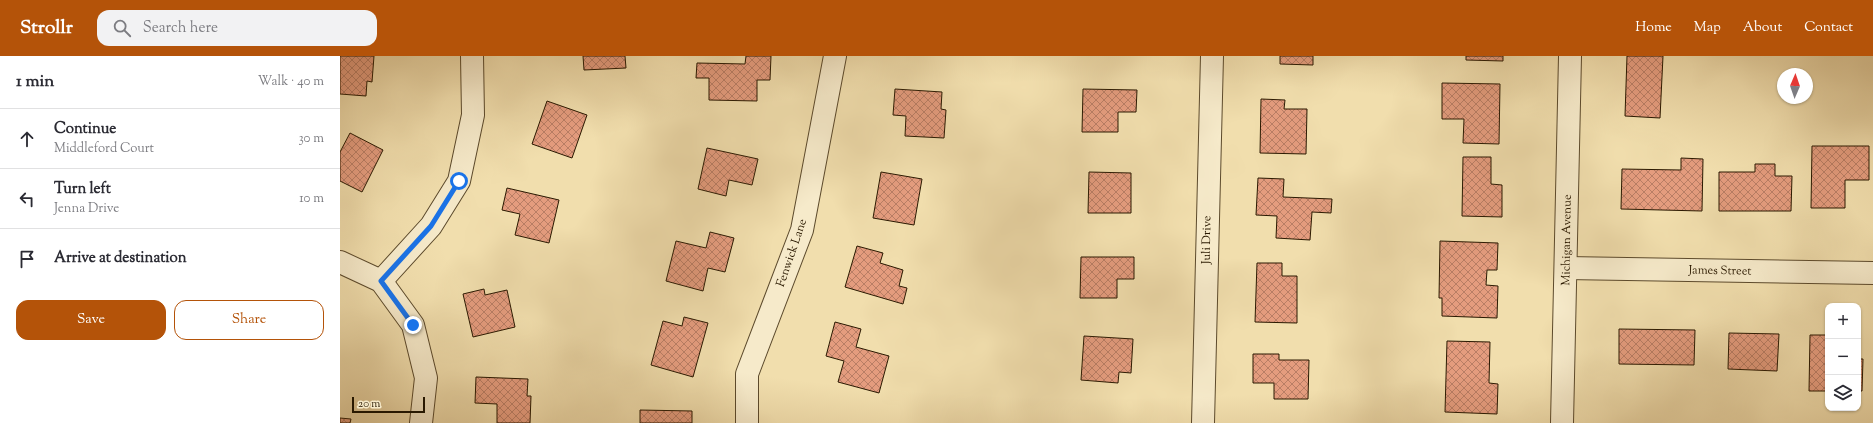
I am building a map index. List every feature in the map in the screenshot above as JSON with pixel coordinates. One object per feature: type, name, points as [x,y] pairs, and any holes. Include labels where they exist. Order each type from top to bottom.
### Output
[{"type":"street","points":[[381,281],[431,226],[459,181],[473,115],[472,56]]},
{"type":"street","name":"Fenwick Lane","points":[[747,423],[747,374],[802,230],[835,56]]},
{"type":"street","name":"Juli Drive","points":[[1203,423],[1212,56]]},
{"type":"street","name":"Michigan Avenue","points":[[1562,423],[1570,56]]},
{"type":"street","points":[[340,262],[381,281],[413,325],[426,378],[421,423]]},
{"type":"street","name":"James Street","points":[[1566,268],[1873,274]]},
{"type":"building","points":[[340,56],[374,56],[372,82],[367,81],[366,96],[340,94]]},
{"type":"building","points":[[583,56],[625,56],[626,68],[584,70]]},
{"type":"building","points":[[746,56],[771,56],[770,80],[757,80],[757,101],[709,100],[709,78],[696,78],[697,63],[745,64]]},
{"type":"building","points":[[1280,56],[1313,56],[1313,65],[1280,64]]},
{"type":"building","points":[[1466,56],[1503,56],[1503,61],[1466,60]]},
{"type":"building","points":[[1627,56],[1663,56],[1660,118],[1625,116]]},
{"type":"building","points":[[1442,83],[1500,84],[1499,144],[1463,143],[1464,119],[1442,119]]},
{"type":"building","points":[[895,89],[942,92],[941,109],[946,110],[944,138],[905,136],[906,116],[893,115]]},
{"type":"building","points":[[1083,89],[1137,90],[1136,112],[1118,112],[1118,132],[1082,132]]},
{"type":"building","points":[[1261,99],[1285,100],[1284,109],[1307,109],[1306,154],[1260,153]]},
{"type":"building","points":[[547,101],[587,115],[572,158],[532,144]]},
{"type":"building","points":[[350,133],[383,150],[362,192],[340,181],[340,152]]},
{"type":"building","points":[[1812,146],[1869,146],[1869,180],[1845,180],[1845,208],[1811,208]]},
{"type":"building","points":[[707,148],[758,159],[752,185],[729,180],[726,196],[698,189]]},
{"type":"building","points":[[1463,157],[1491,157],[1491,184],[1502,185],[1502,217],[1462,216]]},
{"type":"building","points":[[1681,158],[1703,159],[1702,211],[1621,209],[1622,169],[1681,170]]},
{"type":"building","points":[[1755,164],[1775,164],[1775,176],[1792,176],[1791,211],[1719,211],[1719,172],[1755,172]]},
{"type":"building","points":[[881,172],[922,179],[914,225],[873,218]]},
{"type":"building","points":[[1089,172],[1131,173],[1131,213],[1088,213]]},
{"type":"building","points":[[1258,178],[1284,179],[1283,197],[1332,199],[1331,213],[1312,212],[1310,240],[1276,238],[1277,216],[1256,215]]},
{"type":"building","points":[[507,188],[559,200],[549,243],[515,235],[520,214],[502,210]]},
{"type":"building","points":[[710,232],[734,238],[725,272],[708,268],[703,291],[666,281],[676,241],[706,248]]},
{"type":"building","points":[[1440,241],[1498,243],[1497,270],[1487,270],[1486,285],[1498,286],[1497,318],[1442,316],[1442,298],[1439,298]]},
{"type":"building","points":[[857,246],[883,253],[880,263],[903,270],[899,286],[907,288],[903,304],[845,287]]},
{"type":"building","points":[[1081,257],[1134,257],[1134,279],[1117,279],[1117,298],[1080,298]]},
{"type":"building","points":[[1257,263],[1282,263],[1282,276],[1297,276],[1297,323],[1255,322]]},
{"type":"building","points":[[484,289],[485,295],[507,290],[515,327],[473,337],[463,294]]},
{"type":"building","points":[[684,317],[708,323],[693,377],[651,365],[663,321],[682,326]]},
{"type":"building","points":[[835,322],[861,329],[856,347],[889,356],[879,393],[838,382],[844,361],[826,356]]},
{"type":"building","points":[[1619,329],[1695,330],[1694,365],[1619,364]]},
{"type":"building","points":[[1729,333],[1779,334],[1777,371],[1728,369]]},
{"type":"building","points":[[1810,335],[1825,335],[1825,391],[1809,391]]},
{"type":"building","points":[[1084,336],[1133,339],[1131,373],[1119,372],[1118,383],[1081,380]]},
{"type":"building","points":[[1447,341],[1490,342],[1489,383],[1498,384],[1497,414],[1445,412]]},
{"type":"building","points":[[1253,354],[1279,354],[1279,360],[1309,360],[1308,399],[1274,399],[1274,383],[1253,383]]},
{"type":"building","points":[[1861,359],[1863,359],[1862,391]]},
{"type":"building","points":[[476,377],[528,379],[527,396],[531,396],[530,423],[497,423],[497,404],[475,403]]},
{"type":"building","points":[[640,410],[692,411],[692,423],[640,423]]},
{"type":"building","points":[[340,418],[351,419],[350,423],[340,423]]},
{"type":"route","points":[[413,325],[381,281],[431,226],[459,181]]}]
